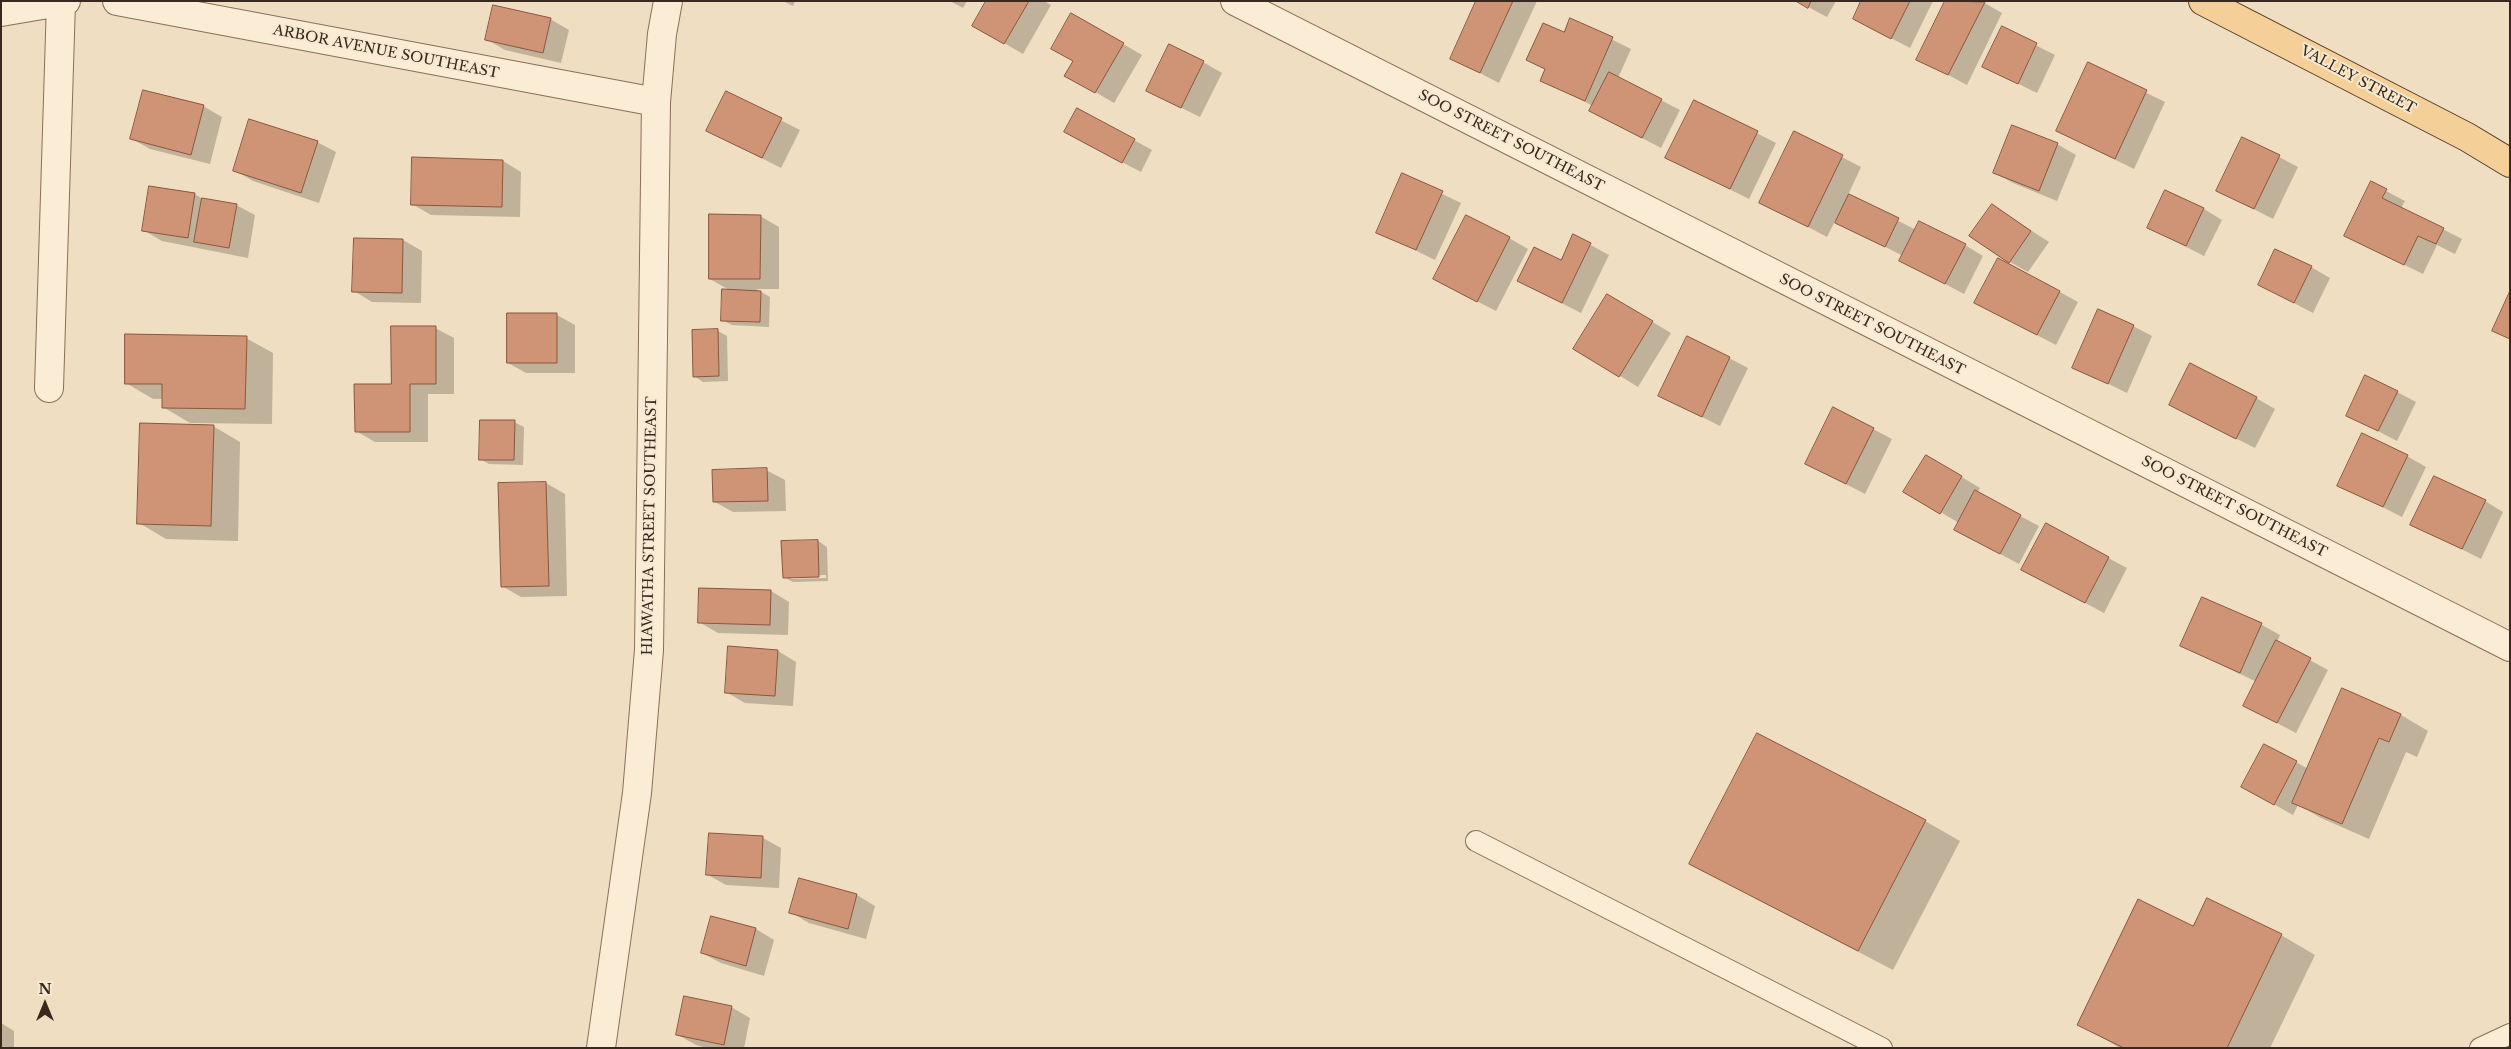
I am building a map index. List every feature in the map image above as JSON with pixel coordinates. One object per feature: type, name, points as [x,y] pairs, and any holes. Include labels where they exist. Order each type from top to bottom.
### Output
[{"type":"main road","name":"VALLEY STREET","points":[[2203,1],[2467,137],[2510,163]]},
{"type":"street","name":"ARBOR AVENUE SOUTHEAST","points":[[117,1],[656,102]]},
{"type":"street","name":"HIAWATHA STREET SOUTHEAST","points":[[601,1048],[637,793],[649,650],[656,102],[662,34],[668,1]]},
{"type":"street","name":"SOO STREET SOUTHEAST","points":[[1235,1],[2510,647]]},
{"type":"street","points":[[1,12],[64,2],[49,388]]},
{"type":"lane","points":[[1476,841],[1882,1048]]},
{"type":"lane","points":[[2480,1048],[2510,1034]]},
{"type":"building","points":[[986,1],[1029,1],[1004,44],[972,26]]},
{"type":"building","points":[[1476,1],[1513,1],[1480,73],[1450,59]]},
{"type":"building","points":[[1796,1],[1811,1],[1808,8]]},
{"type":"building","points":[[1861,1],[1910,1],[1891,39],[1853,19]]},
{"type":"building","points":[[1945,1],[1985,2],[1948,75],[1916,60]]},
{"type":"building","points":[[493,5],[551,18],[543,53],[485,40]]},
{"type":"building","points":[[1071,13],[1124,43],[1095,93],[1064,76],[1073,61],[1051,49]]},
{"type":"building","points":[[1570,18],[1613,37],[1585,101],[1540,81],[1545,69],[1526,60],[1543,23],[1564,32]]},
{"type":"building","points":[[2002,26],[2037,43],[2018,84],[1982,67]]},
{"type":"building","points":[[1169,44],[1204,61],[1181,108],[1146,91]]},
{"type":"building","points":[[2088,62],[2147,90],[2115,159],[2056,131]]},
{"type":"building","points":[[1609,72],[1662,99],[1642,138],[1589,111]]},
{"type":"building","points":[[143,90],[204,105],[191,155],[130,139]]},
{"type":"building","points":[[726,91],[782,118],[762,158],[706,131]]},
{"type":"building","points":[[1694,100],[1758,131],[1730,189],[1665,158]]},
{"type":"building","points":[[1077,108],[1135,139],[1122,163],[1064,132]]},
{"type":"building","points":[[249,119],[318,141],[301,193],[233,171]]},
{"type":"building","points":[[2012,125],[2058,143],[2039,191],[1993,173]]},
{"type":"building","points":[[1794,131],[1843,155],[1808,227],[1759,203]]},
{"type":"building","points":[[2242,137],[2280,155],[2254,209],[2216,191]]},
{"type":"building","points":[[412,157],[503,160],[502,207],[411,205]]},
{"type":"building","points":[[1402,173],[1443,191],[1416,250],[1376,233]]},
{"type":"building","points":[[2371,181],[2387,189],[2382,198],[2444,228],[2436,244],[2418,236],[2404,265],[2344,236]]},
{"type":"building","points":[[149,186],[195,193],[188,238],[142,231]]},
{"type":"building","points":[[2165,190],[2204,208],[2186,246],[2147,228]]},
{"type":"building","points":[[1849,194],[1899,218],[1885,247],[1835,223]]},
{"type":"building","points":[[202,198],[237,204],[229,248],[194,242]]},
{"type":"building","points":[[1992,204],[2031,231],[2009,263],[1969,236]]},
{"type":"building","points":[[709,214],[761,215],[760,279],[709,279]]},
{"type":"building","points":[[1466,215],[1510,237],[1477,302],[1433,279]]},
{"type":"building","points":[[1919,221],[1966,244],[1945,284],[1899,261]]},
{"type":"building","points":[[1573,234],[1591,243],[1562,303],[1517,281],[1534,247],[1561,260]]},
{"type":"building","points":[[354,238],[403,239],[402,293],[352,292]]},
{"type":"building","points":[[2275,249],[2312,266],[2294,303],[2258,285]]},
{"type":"building","points":[[1998,258],[2060,291],[2037,335],[1974,303]]},
{"type":"building","points":[[722,289],[761,291],[760,322],[721,321]]},
{"type":"building","points":[[2510,291],[2510,339],[2492,331]]},
{"type":"building","points":[[1607,294],[1653,321],[1619,377],[1573,349]]},
{"type":"building","points":[[2098,309],[2134,325],[2108,384],[2072,368]]},
{"type":"building","points":[[507,313],[557,313],[557,363],[507,363]]},
{"type":"building","points":[[391,326],[436,326],[436,384],[410,384],[410,432],[355,432],[354,384],[391,384]]},
{"type":"building","points":[[718,329],[719,376],[693,377],[692,330]]},
{"type":"building","points":[[125,334],[247,336],[245,409],[162,408],[162,384],[125,384]]},
{"type":"building","points":[[1687,336],[1730,357],[1702,417],[1658,396]]},
{"type":"building","points":[[2190,363],[2257,397],[2236,439],[2169,405]]},
{"type":"building","points":[[2365,375],[2398,391],[2378,431],[2346,416]]},
{"type":"building","points":[[1833,407],[1874,428],[1846,484],[1805,464]]},
{"type":"building","points":[[480,420],[515,420],[514,460],[479,460]]},
{"type":"building","points":[[140,423],[214,425],[211,526],[137,524]]},
{"type":"building","points":[[2362,433],[2408,455],[2383,507],[2337,486]]},
{"type":"building","points":[[1926,455],[1962,476],[1940,514],[1903,492]]},
{"type":"building","points":[[767,468],[768,501],[713,502],[712,470]]},
{"type":"building","points":[[2434,476],[2486,500],[2462,549],[2410,525]]},
{"type":"building","points":[[546,482],[549,586],[501,587],[498,483]]},
{"type":"building","points":[[1975,490],[2021,515],[2000,554],[1954,530]]},
{"type":"building","points":[[2046,523],[2109,557],[2085,603],[2021,570]]},
{"type":"building","points":[[818,540],[819,577],[783,578],[781,541]]},
{"type":"building","points":[[699,588],[771,590],[770,625],[698,623]]},
{"type":"building","points":[[2202,597],[2262,623],[2240,673],[2180,646]]},
{"type":"building","points":[[2276,640],[2311,658],[2277,723],[2243,706]]},
{"type":"building","points":[[728,646],[778,650],[775,696],[725,693]]},
{"type":"building","points":[[2342,688],[2401,714],[2389,742],[2379,738],[2342,824],[2292,803]]},
{"type":"building","points":[[1757,733],[1926,820],[1858,951],[1689,864]]},
{"type":"building","points":[[2264,744],[2297,761],[2274,805],[2241,787]]},
{"type":"building","points":[[709,833],[763,836],[761,878],[706,875]]},
{"type":"building","points":[[799,878],[857,894],[848,929],[789,913]]},
{"type":"building","points":[[2207,898],[2282,934],[2227,1048],[2124,1048],[2077,1025],[2138,899],[2193,926]]},
{"type":"building","points":[[711,916],[756,928],[746,966],[701,953]]},
{"type":"building","points":[[684,996],[732,1006],[724,1045],[676,1035]]}]
